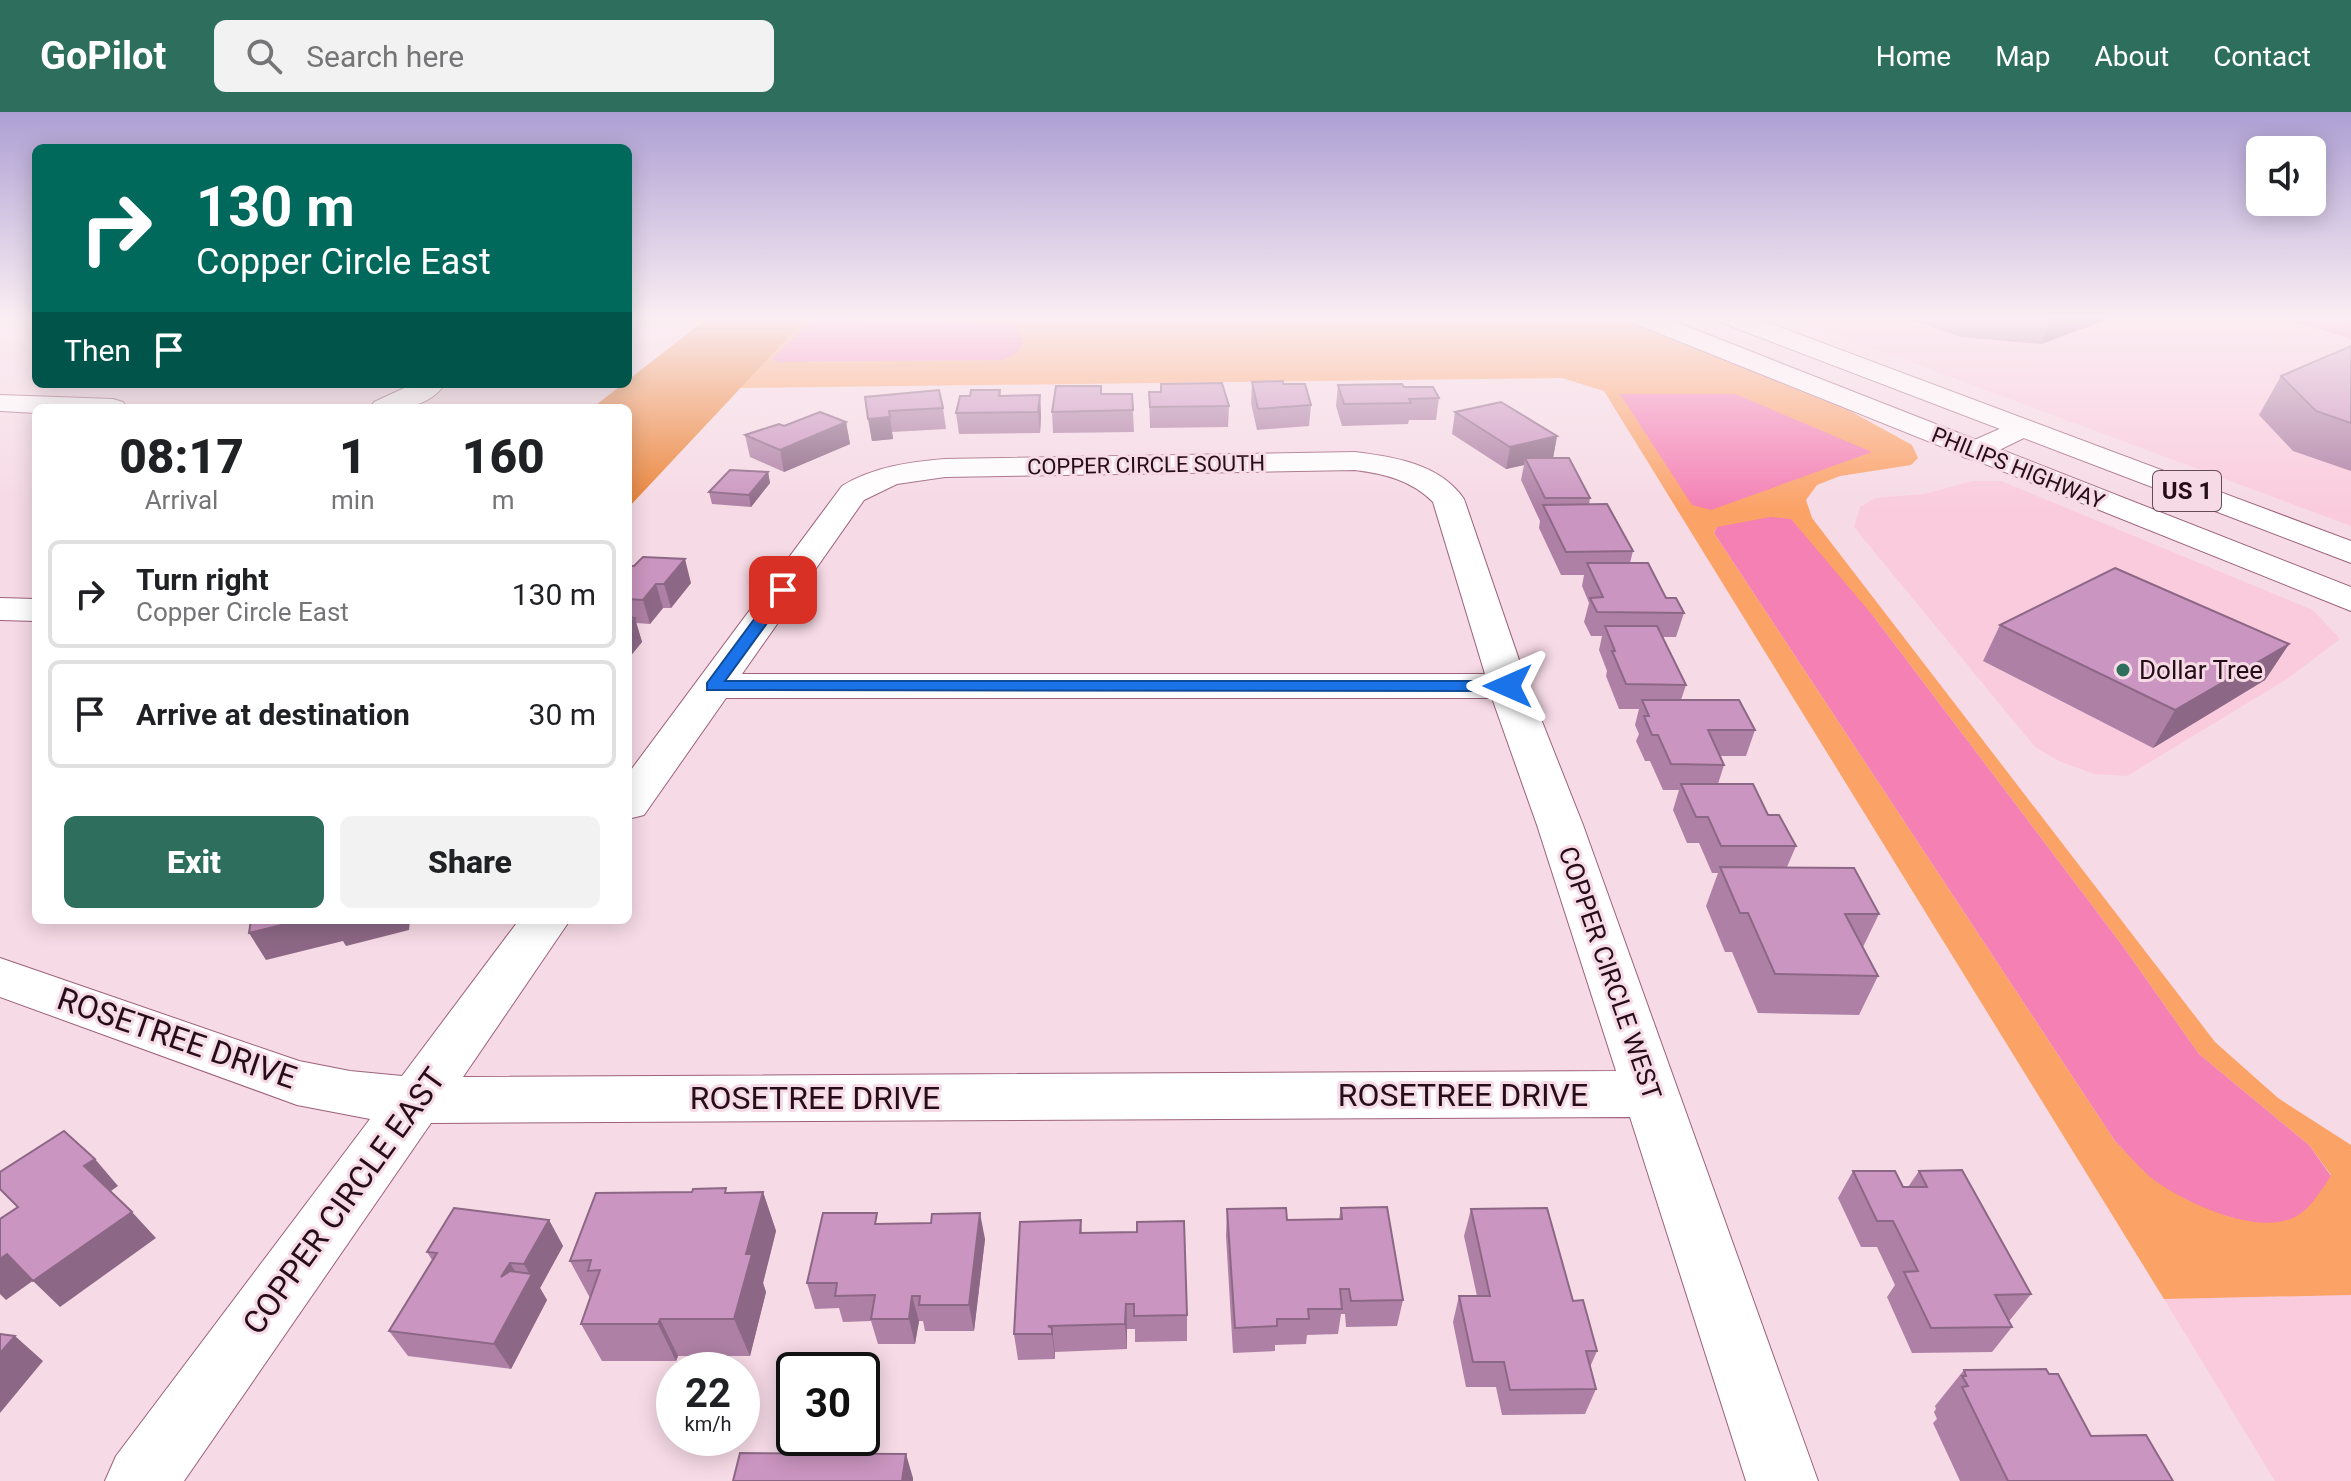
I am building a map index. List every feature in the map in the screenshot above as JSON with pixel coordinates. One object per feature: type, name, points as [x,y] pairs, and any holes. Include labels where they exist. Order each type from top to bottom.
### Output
[{"type":"street","name":"PHILIPS HIGHWAY","points":[[1799,381],[2351,600]]},
{"type":"street","name":"PHILIPS HIGHWAY","points":[[1898,381],[2351,553]]},
{"type":"street","points":[[395,404],[425,388]]},
{"type":"street","points":[[0,403],[32,404]]},
{"type":"street","points":[[1974,451],[2022,428]]},
{"type":"street","name":"COPPER CIRCLE SOUTH","points":[[713,686],[853,493],[870,482],[892,474],[945,468],[1355,461],[1383,464],[1421,477]]},
{"type":"street","name":"COPPER CIRCLE WEST","points":[[1421,477],[1448,499],[1508,686],[1560,825],[1782,1481]]},
{"type":"street","points":[[0,609],[32,610]]},
{"type":"street","points":[[632,799],[713,686],[1508,686]]},
{"type":"street","name":"COPPER CIRCLE EAST","points":[[141,1481],[543,924]]},
{"type":"street","name":"ROSETREE DRIVE","points":[[0,977],[297,1083],[350,1094],[418,1100],[1651,1094]]},
{"type":"shaded area","points":[[632,381],[747,381],[632,504],[632,404],[597,404],[618,388],[632,388]]},
{"type":"shaded area","points":[[745,381],[1324,381],[738,388]]},
{"type":"shaded area","points":[[1571,381],[1775,381],[1850,411],[1912,445],[1918,458],[1911,465],[1840,476],[1817,485],[1806,500],[1812,518],[2215,1042],[2278,1098],[2351,1145],[2351,1295],[2164,1299],[1604,391]],"holes":[[[1717,527],[1874,617],[2122,945],[2199,1054],[2309,1145],[2331,1175],[2234,1218],[2169,1188],[2115,1141],[1714,533]]]},
{"type":"shaded area","points":[[1961,381],[2351,381],[2351,526]]},
{"type":"shaded area","points":[[1620,394],[1735,394],[1872,452],[1711,510],[1692,505]]},
{"type":"shaded area","points":[[1973,481],[2001,481],[2313,610],[2340,639],[2287,679],[2127,776],[2094,774],[2059,761],[2035,747],[1854,527],[1860,507],[1875,498],[1924,494]]},
{"type":"shaded area","points":[[1770,517],[1791,519],[1874,617],[2122,945],[2199,1054],[2309,1145],[2331,1176],[2305,1210],[2289,1219],[2270,1223],[2226,1216],[2164,1187],[2115,1141],[1714,533],[1717,527]]},
{"type":"shaded area","points":[[2351,1295],[2351,1481],[2275,1481],[2164,1299]]},
{"type":"building","points":[[1283,381],[1283,384],[1305,384],[1311,405],[1258,409],[1252,382]]},
{"type":"building","points":[[2286,381],[2351,381],[2351,423],[2316,411]]},
{"type":"building","points":[[1222,383],[1229,406],[1150,407],[1149,392],[1161,392],[1161,384]]},
{"type":"building","points":[[1402,384],[1404,387],[1433,387],[1439,398],[1409,399],[1411,403],[1344,404],[1338,385]]},
{"type":"building","points":[[1056,386],[1101,386],[1101,394],[1132,394],[1133,410],[1052,412]]},
{"type":"building","points":[[939,390],[943,408],[889,411],[890,417],[868,419],[865,397]]},
{"type":"building","points":[[971,390],[1000,390],[999,396],[1040,395],[1038,412],[956,413],[960,396],[970,396]]},
{"type":"building","points":[[1501,402],[1557,436],[1510,447],[1455,412]]},
{"type":"building","points":[[820,412],[846,422],[780,450],[745,435],[779,424],[784,426]]},
{"type":"building","points":[[1525,458],[1569,458],[1590,498],[1545,498]]},
{"type":"building","points":[[730,470],[768,472],[749,495],[709,492]]},
{"type":"building","points":[[1607,504],[1633,551],[1566,552],[1543,505]]},
{"type":"building","points":[[643,557],[685,559],[664,584],[656,584],[643,600],[632,599],[634,566]]},
{"type":"building","points":[[1587,563],[1648,563],[1666,598],[1676,598],[1684,613],[1597,612],[1590,598],[1603,597]]},
{"type":"building","points":[[2115,568],[2289,644],[2175,710],[2000,625]]},
{"type":"building","points":[[1605,626],[1657,626],[1686,685],[1626,684]]},
{"type":"building","points":[[1642,700],[1739,700],[1755,730],[1708,730],[1724,765],[1671,764],[1658,735],[1652,735],[1644,716],[1649,716]]},
{"type":"building","points":[[1681,784],[1753,784],[1768,815],[1779,815],[1796,846],[1721,846],[1708,817],[1696,817]]},
{"type":"building","points":[[1720,867],[1854,868],[1879,914],[1845,914],[1878,976],[1775,974],[1748,913],[1740,913]]},
{"type":"building","points":[[250,924],[286,924],[249,933]]},
{"type":"building","points":[[64,1131],[95,1159],[84,1166],[132,1212],[33,1281],[7,1254],[0,1259],[0,1219],[18,1207],[0,1189],[0,1172]]},
{"type":"building","points":[[1962,1170],[2031,1294],[1995,1295],[2012,1327],[1931,1328],[1904,1272],[1918,1271],[1893,1221],[1877,1221],[1853,1171],[1895,1171],[1903,1187],[1927,1187],[1919,1171]]},
{"type":"building","points":[[726,1188],[725,1193],[763,1192],[746,1254],[752,1254],[734,1319],[660,1319],[658,1324],[581,1324],[600,1270],[588,1271],[591,1260],[570,1261],[596,1193],[692,1192],[693,1189]]},
{"type":"building","points":[[1387,1207],[1403,1300],[1351,1301],[1349,1289],[1340,1289],[1342,1309],[1308,1309],[1309,1319],[1277,1319],[1277,1326],[1235,1328],[1227,1209],[1286,1208],[1287,1220],[1342,1219],[1341,1208]]},
{"type":"building","points":[[454,1208],[549,1220],[524,1264],[510,1263],[501,1277],[510,1271],[532,1274],[494,1344],[389,1331],[437,1253],[427,1252]]},
{"type":"building","points":[[1547,1208],[1573,1301],[1583,1300],[1597,1351],[1586,1351],[1596,1389],[1510,1390],[1504,1362],[1473,1362],[1459,1296],[1490,1296],[1471,1209]]},
{"type":"building","points":[[823,1213],[877,1213],[875,1224],[931,1223],[932,1214],[980,1213],[969,1305],[919,1305],[920,1296],[912,1296],[909,1319],[871,1319],[875,1295],[835,1296],[837,1283],[807,1283]]},
{"type":"building","points":[[1081,1220],[1080,1233],[1137,1232],[1137,1222],[1184,1221],[1187,1315],[1134,1316],[1134,1304],[1126,1304],[1125,1324],[1048,1326],[1052,1328],[1052,1334],[1014,1334],[1020,1222]]},
{"type":"building","points":[[0,1334],[15,1336],[0,1353]]},
{"type":"building","points":[[2046,1369],[2049,1374],[2058,1374],[2091,1436],[2146,1435],[2173,1481],[2008,1481],[1962,1387],[1968,1386],[1962,1376],[1966,1376],[1964,1370]]},
{"type":"building","points":[[760,1453],[776,1453],[776,1456],[906,1454],[902,1481],[733,1481],[739,1456],[760,1456]]},
{"type":"place","name":"Dollar Tree","points":[[2123,670]]},
{"type":"route","points":[[783,590],[713,686],[1508,686]]}]
